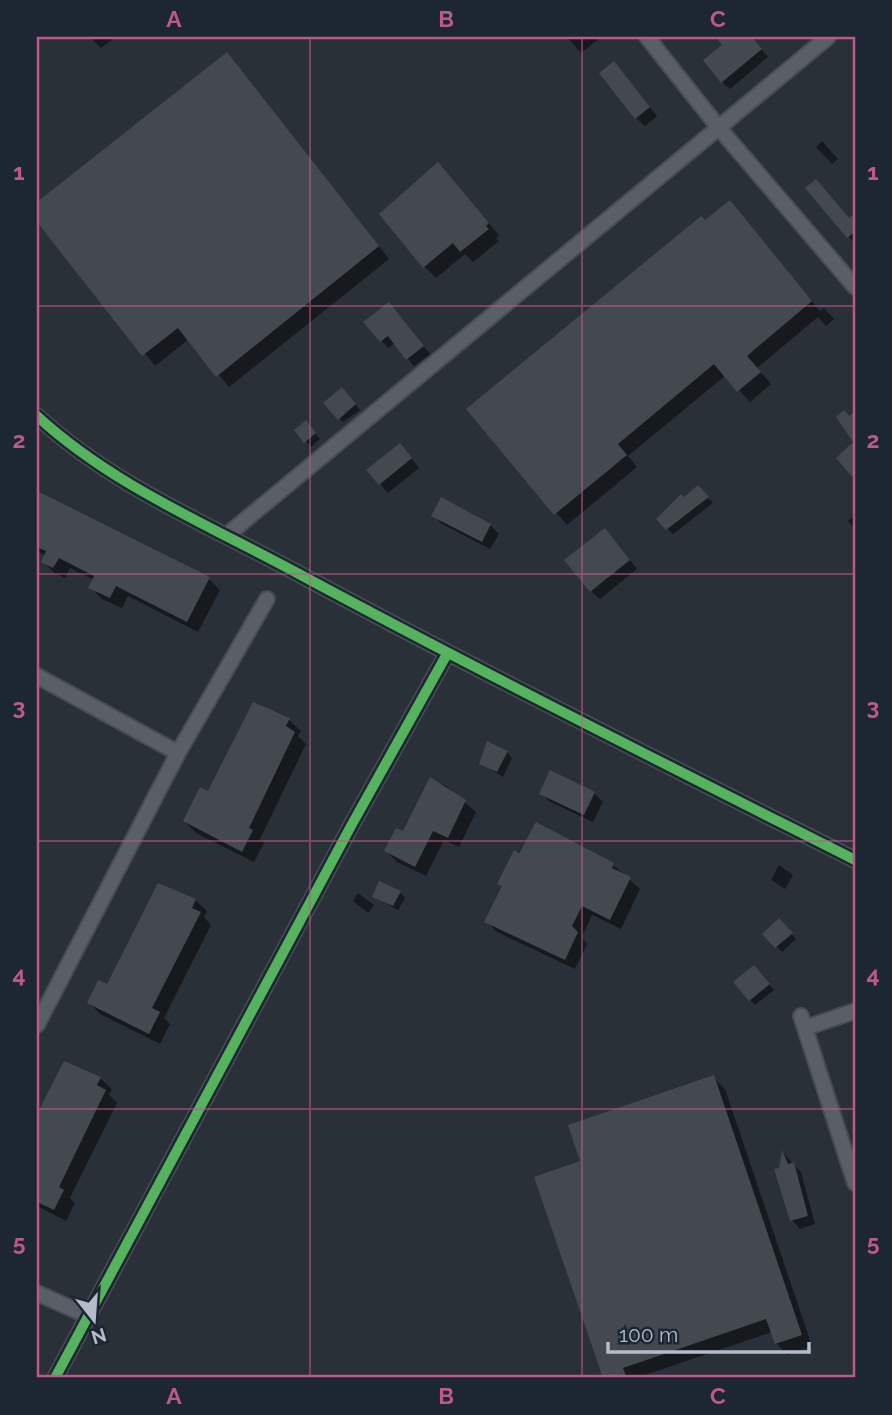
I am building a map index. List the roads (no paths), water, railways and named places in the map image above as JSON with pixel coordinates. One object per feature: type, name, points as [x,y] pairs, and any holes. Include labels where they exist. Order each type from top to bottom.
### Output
[{"type":"street","points":[[647,37],[719,128],[855,286]]},
{"type":"street","points":[[227,536],[828,37]]},
{"type":"street","points":[[37,416],[109,474],[447,654],[855,860]]},
{"type":"street","points":[[37,1025],[178,753],[267,599]]},
{"type":"street","points":[[55,1378],[351,826],[447,654]]},
{"type":"street","points":[[37,676],[178,753]]},
{"type":"street","points":[[855,1011],[804,1022],[850,1151],[855,1183]]},
{"type":"street","points":[[37,1293],[88,1316]]}]
